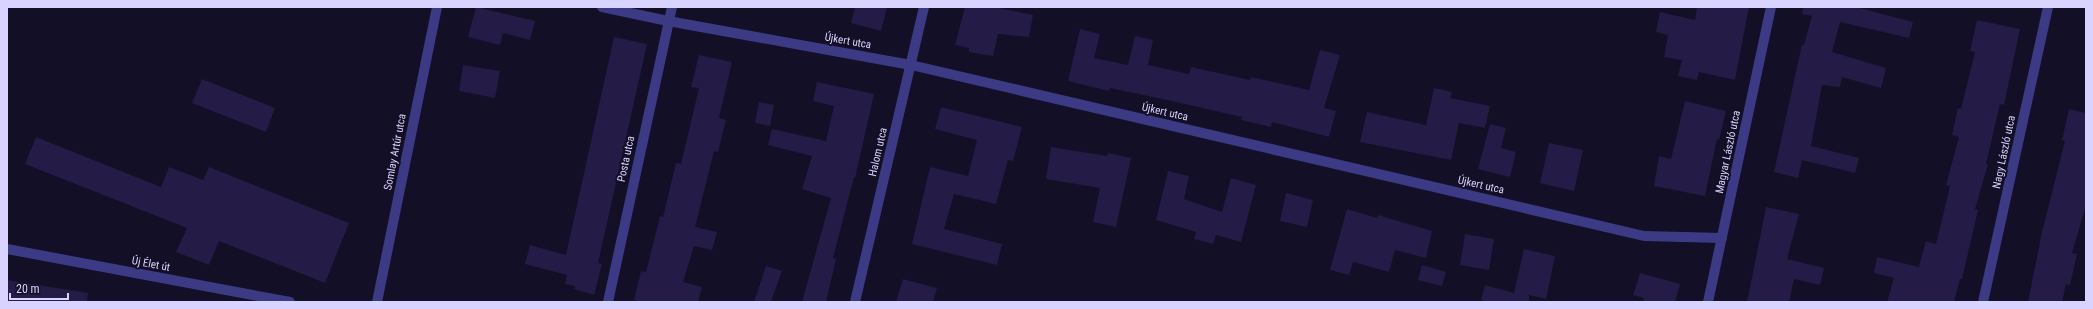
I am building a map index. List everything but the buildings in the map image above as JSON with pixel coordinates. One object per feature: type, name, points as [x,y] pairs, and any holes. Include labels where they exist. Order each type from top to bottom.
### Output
[{"type":"street","name":"Somlay Artúr utca","points":[[377,302],[437,7]]},
{"type":"street","name":"Újkert utca","points":[[602,7],[668,21],[911,65],[1644,236],[1722,238]]},
{"type":"street","name":"Posta utca","points":[[608,302],[672,7]]},
{"type":"street","name":"Halom utca","points":[[855,302],[924,7]]},
{"type":"street","name":"Magyar László utca","points":[[1708,302],[1771,7]]},
{"type":"street","name":"Nagy László utca","points":[[1983,302],[2048,7]]},
{"type":"street","name":"Új Élet út","points":[[7,249],[290,302]]}]
